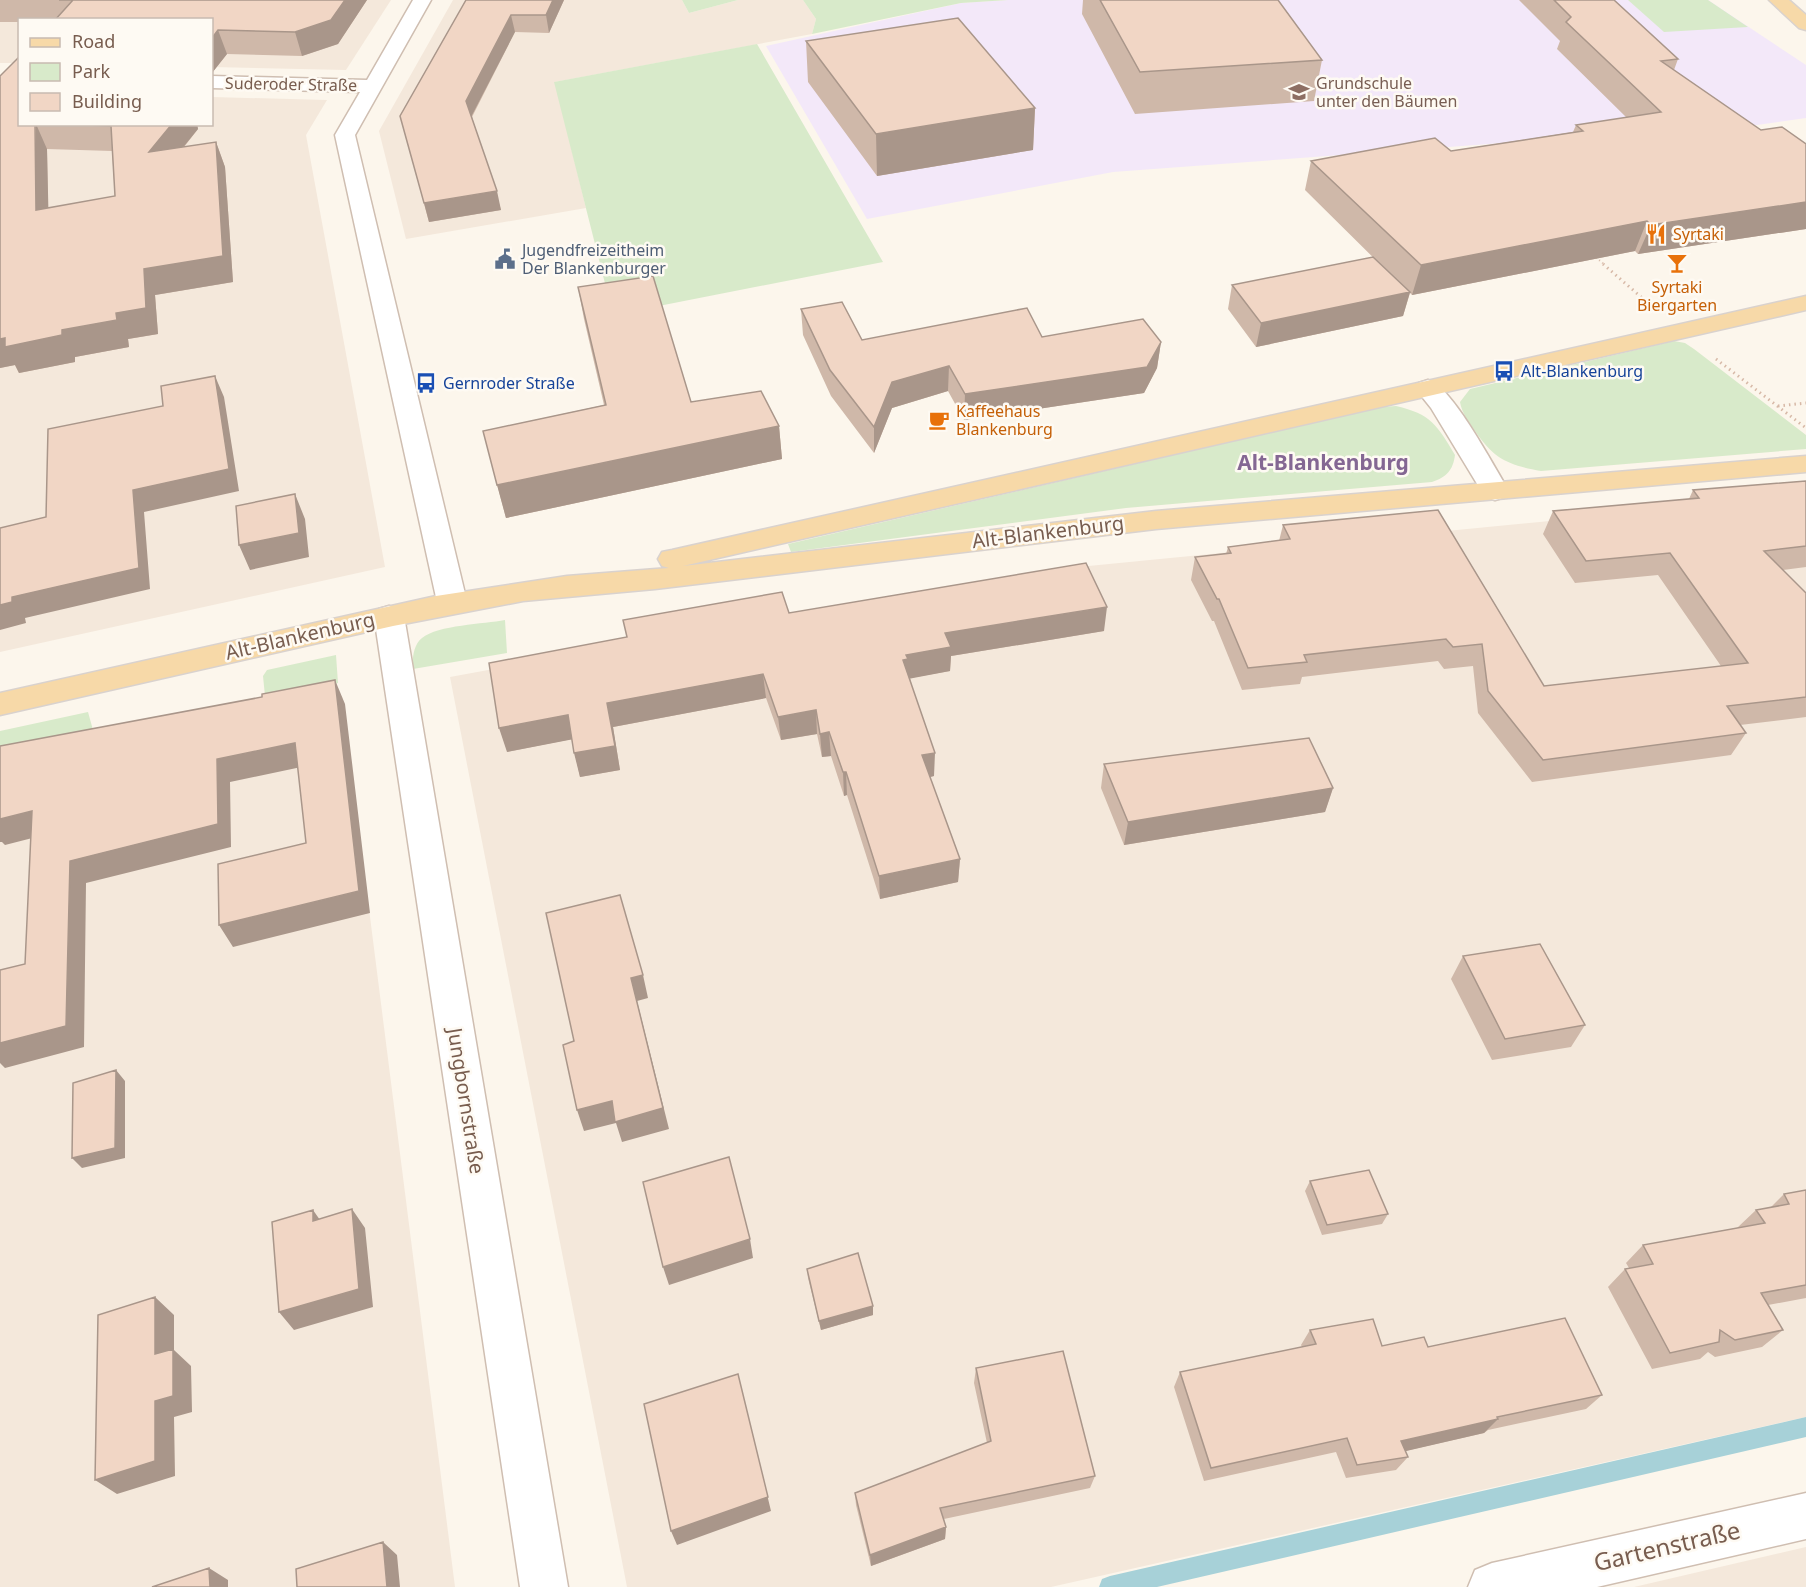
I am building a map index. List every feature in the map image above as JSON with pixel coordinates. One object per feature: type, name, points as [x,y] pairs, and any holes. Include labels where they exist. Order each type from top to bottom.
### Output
[{"type":"main road","points":[[1778,0],[1806,24]]},
{"type":"main road","name":"Alt-Blankenburg","points":[[602,581],[669,559],[1806,303]]},
{"type":"main road","name":"Alt-Blankenburg","points":[[0,704],[389,616],[516,591],[602,581],[656,579],[1156,519],[1806,465]]},
{"type":"street","points":[[422,0],[345,135],[452,603]]},
{"type":"street","name":"Suderoder Straße","points":[[213,82],[371,86]]},
{"type":"street","points":[[1428,388],[1442,404],[1495,490]]},
{"type":"street","name":"Jungbornstraße","points":[[389,616],[544,1587]]},
{"type":"street","name":"Gartenstraße","points":[[1492,1587],[1806,1516]]},
{"type":"path","points":[[1593,255],[1652,306]]},
{"type":"path","points":[[1707,352],[1806,428]]},
{"type":"path","points":[[1777,406],[1806,403]]},
{"type":"shaded area","points":[[0,0],[391,0],[346,70],[213,67],[213,18],[18,18],[18,63],[0,63]]},
{"type":"shaded area","points":[[453,0],[682,0],[689,13],[738,0],[803,0],[816,19],[812,34],[555,82],[586,208],[406,239],[379,131]]},
{"type":"shaded area","name":"Grundschule unter den Bäumen","points":[[1008,0],[1708,0],[1806,65],[1806,118],[1708,132],[1704,128],[1113,172],[867,219],[766,46],[961,3]]},
{"type":"shaded area","points":[[0,93],[18,121],[18,126],[213,126],[213,97],[327,100],[306,135],[385,567],[0,652]]},
{"type":"shaded area","points":[[1806,496],[1806,1417],[1051,1587],[627,1587],[450,677],[913,592],[1058,569]]},
{"type":"shaded area","points":[[342,696],[455,1587],[0,1587],[0,761],[178,725]]},
{"type":"shaded area","points":[[1806,1547],[1806,1587],[1634,1587]]},
{"type":"green space","points":[[682,0],[738,0],[689,13]]},
{"type":"green space","points":[[803,0],[1008,0],[961,3],[812,34],[816,19]]},
{"type":"green space","points":[[1628,0],[1708,0],[1748,27],[1664,32]]},
{"type":"green space","points":[[757,44],[883,262],[613,315],[554,82]]},
{"type":"green space","points":[[1674,341],[1685,343],[1694,349],[1806,435],[1806,449],[1541,471],[1511,463],[1496,454],[1482,441],[1466,418],[1461,406],[1460,402],[1470,389]]},
{"type":"green space","points":[[1396,406],[1417,413],[1432,422],[1449,445],[1455,455],[1454,460],[1451,469],[1442,478],[1432,482],[1126,508],[791,552],[788,544],[1382,407]]},
{"type":"green space","points":[[505,620],[507,653],[413,669],[415,649],[422,638],[429,634],[439,630]]},
{"type":"green space","points":[[336,655],[338,683],[265,696],[263,676],[267,670]]},
{"type":"green space","points":[[88,712],[93,730],[0,749],[0,731]]},
{"type":"building","points":[[73,0],[345,0],[331,20],[295,32],[218,30],[213,37],[213,18],[57,18]]},
{"type":"building","points":[[466,0],[553,0],[546,15],[511,15],[466,101],[497,191],[424,203],[400,116]]},
{"type":"building","points":[[1100,0],[1278,0],[1322,60],[1140,72]]},
{"type":"building","points":[[1554,0],[1614,0],[1678,59],[1661,61],[1761,130],[1782,127],[1806,144],[1806,202],[1651,225],[1647,221],[1421,265],[1311,161],[1435,138],[1451,151],[1583,131],[1576,125],[1661,112],[1566,22],[1571,17]]},
{"type":"building","points":[[958,18],[1035,108],[876,134],[806,41]]},
{"type":"building","points":[[18,58],[18,126],[35,126],[36,210],[115,196],[111,126],[170,126],[149,152],[216,142],[223,256],[144,269],[146,308],[116,313],[117,320],[62,330],[62,335],[5,347],[5,338],[0,339],[0,76]]},
{"type":"building","points":[[1373,257],[1410,292],[1261,323],[1232,285]]},
{"type":"building","points":[[653,276],[691,402],[761,391],[779,426],[497,485],[483,431],[606,405],[578,287]]},
{"type":"building","points":[[842,302],[862,340],[1027,308],[1042,337],[1143,319],[1161,342],[1147,367],[965,394],[949,366],[892,382],[874,427],[830,370],[801,309]]},
{"type":"building","points":[[215,376],[229,469],[133,490],[139,568],[12,597],[12,602],[0,605],[0,528],[46,517],[48,429],[163,406],[161,386]]},
{"type":"building","points":[[1806,481],[1806,546],[1764,551],[1806,593],[1806,697],[1727,706],[1746,733],[1543,760],[1488,691],[1482,644],[1453,647],[1446,639],[1304,655],[1307,662],[1248,668],[1219,599],[1195,557],[1231,553],[1228,547],[1290,539],[1283,525],[1438,510],[1544,686],[1748,663],[1670,553],[1586,561],[1553,511],[1699,498],[1693,490]]},
{"type":"building","points":[[295,494],[299,533],[239,545],[236,506]]},
{"type":"building","points":[[1086,563],[1107,607],[945,633],[951,647],[906,655],[908,659],[903,660],[935,753],[922,755],[960,859],[879,876],[846,772],[843,772],[829,732],[820,734],[816,710],[778,717],[763,674],[607,703],[615,746],[574,753],[568,715],[499,728],[489,663],[627,637],[623,620],[782,592],[789,613]]},
{"type":"building","points":[[335,680],[359,891],[219,925],[218,864],[306,843],[295,743],[217,759],[218,824],[70,861],[66,1026],[0,1043],[0,970],[25,964],[32,811],[0,819],[0,746],[262,697],[262,694]]},
{"type":"building","points":[[1309,738],[1333,788],[1128,822],[1104,764]]},
{"type":"building","points":[[620,895],[643,975],[631,978],[663,1108],[615,1122],[612,1101],[577,1110],[563,1045],[574,1041],[546,913]]},
{"type":"building","points":[[1540,944],[1585,1025],[1505,1039],[1463,956]]},
{"type":"building","points":[[116,1070],[115,1148],[72,1158],[73,1083]]},
{"type":"building","points":[[729,1157],[750,1239],[663,1267],[643,1182]]},
{"type":"building","points":[[1369,1170],[1388,1214],[1327,1225],[1310,1181]]},
{"type":"building","points":[[1806,1190],[1806,1285],[1761,1293],[1783,1330],[1735,1340],[1720,1330],[1719,1342],[1670,1353],[1625,1269],[1653,1264],[1643,1245],[1765,1223],[1756,1210],[1789,1204],[1784,1194]]},
{"type":"building","points":[[352,1209],[359,1289],[279,1312],[272,1222],[313,1210],[313,1221]]},
{"type":"building","points":[[858,1253],[873,1306],[819,1321],[807,1269]]},
{"type":"building","points":[[155,1297],[155,1354],[173,1349],[173,1396],[155,1401],[155,1461],[95,1480],[98,1315]]},
{"type":"building","points":[[1565,1318],[1602,1395],[1497,1417],[1498,1419],[1401,1441],[1408,1457],[1357,1465],[1347,1438],[1211,1468],[1180,1372],[1316,1344],[1310,1330],[1373,1319],[1382,1346],[1424,1337],[1428,1347]]},
{"type":"building","points":[[1063,1351],[1095,1476],[940,1508],[946,1527],[870,1555],[855,1493],[991,1441],[976,1368]]},
{"type":"building","points":[[738,1374],[768,1497],[671,1531],[644,1404]]},
{"type":"building","points":[[383,1542],[387,1587],[297,1587],[296,1569]]},
{"type":"building","points":[[209,1568],[210,1587],[152,1587]]},
{"type":"waterway","points":[[1110,1587],[1806,1427]]},
{"type":"place","name":"Grundschule unter den Bäumen","points":[[1299,92]]},
{"type":"place","name":"Syrtaki","points":[[1656,234]]},
{"type":"place","name":"Jugendfreizeitheim Der Blankenburger","points":[[505,259]]},
{"type":"place","name":"Syrtaki Biergarten","points":[[1677,263]]},
{"type":"place","name":"Alt-Blankenburg","points":[[1504,371]]},
{"type":"place","name":"Gernroder Straße","points":[[426,383]]},
{"type":"place","name":"Kaffeehaus Blankenburg","points":[[939,420]]},
{"type":"district","name":"Alt-Blankenburg","points":[[1323,463]]}]
